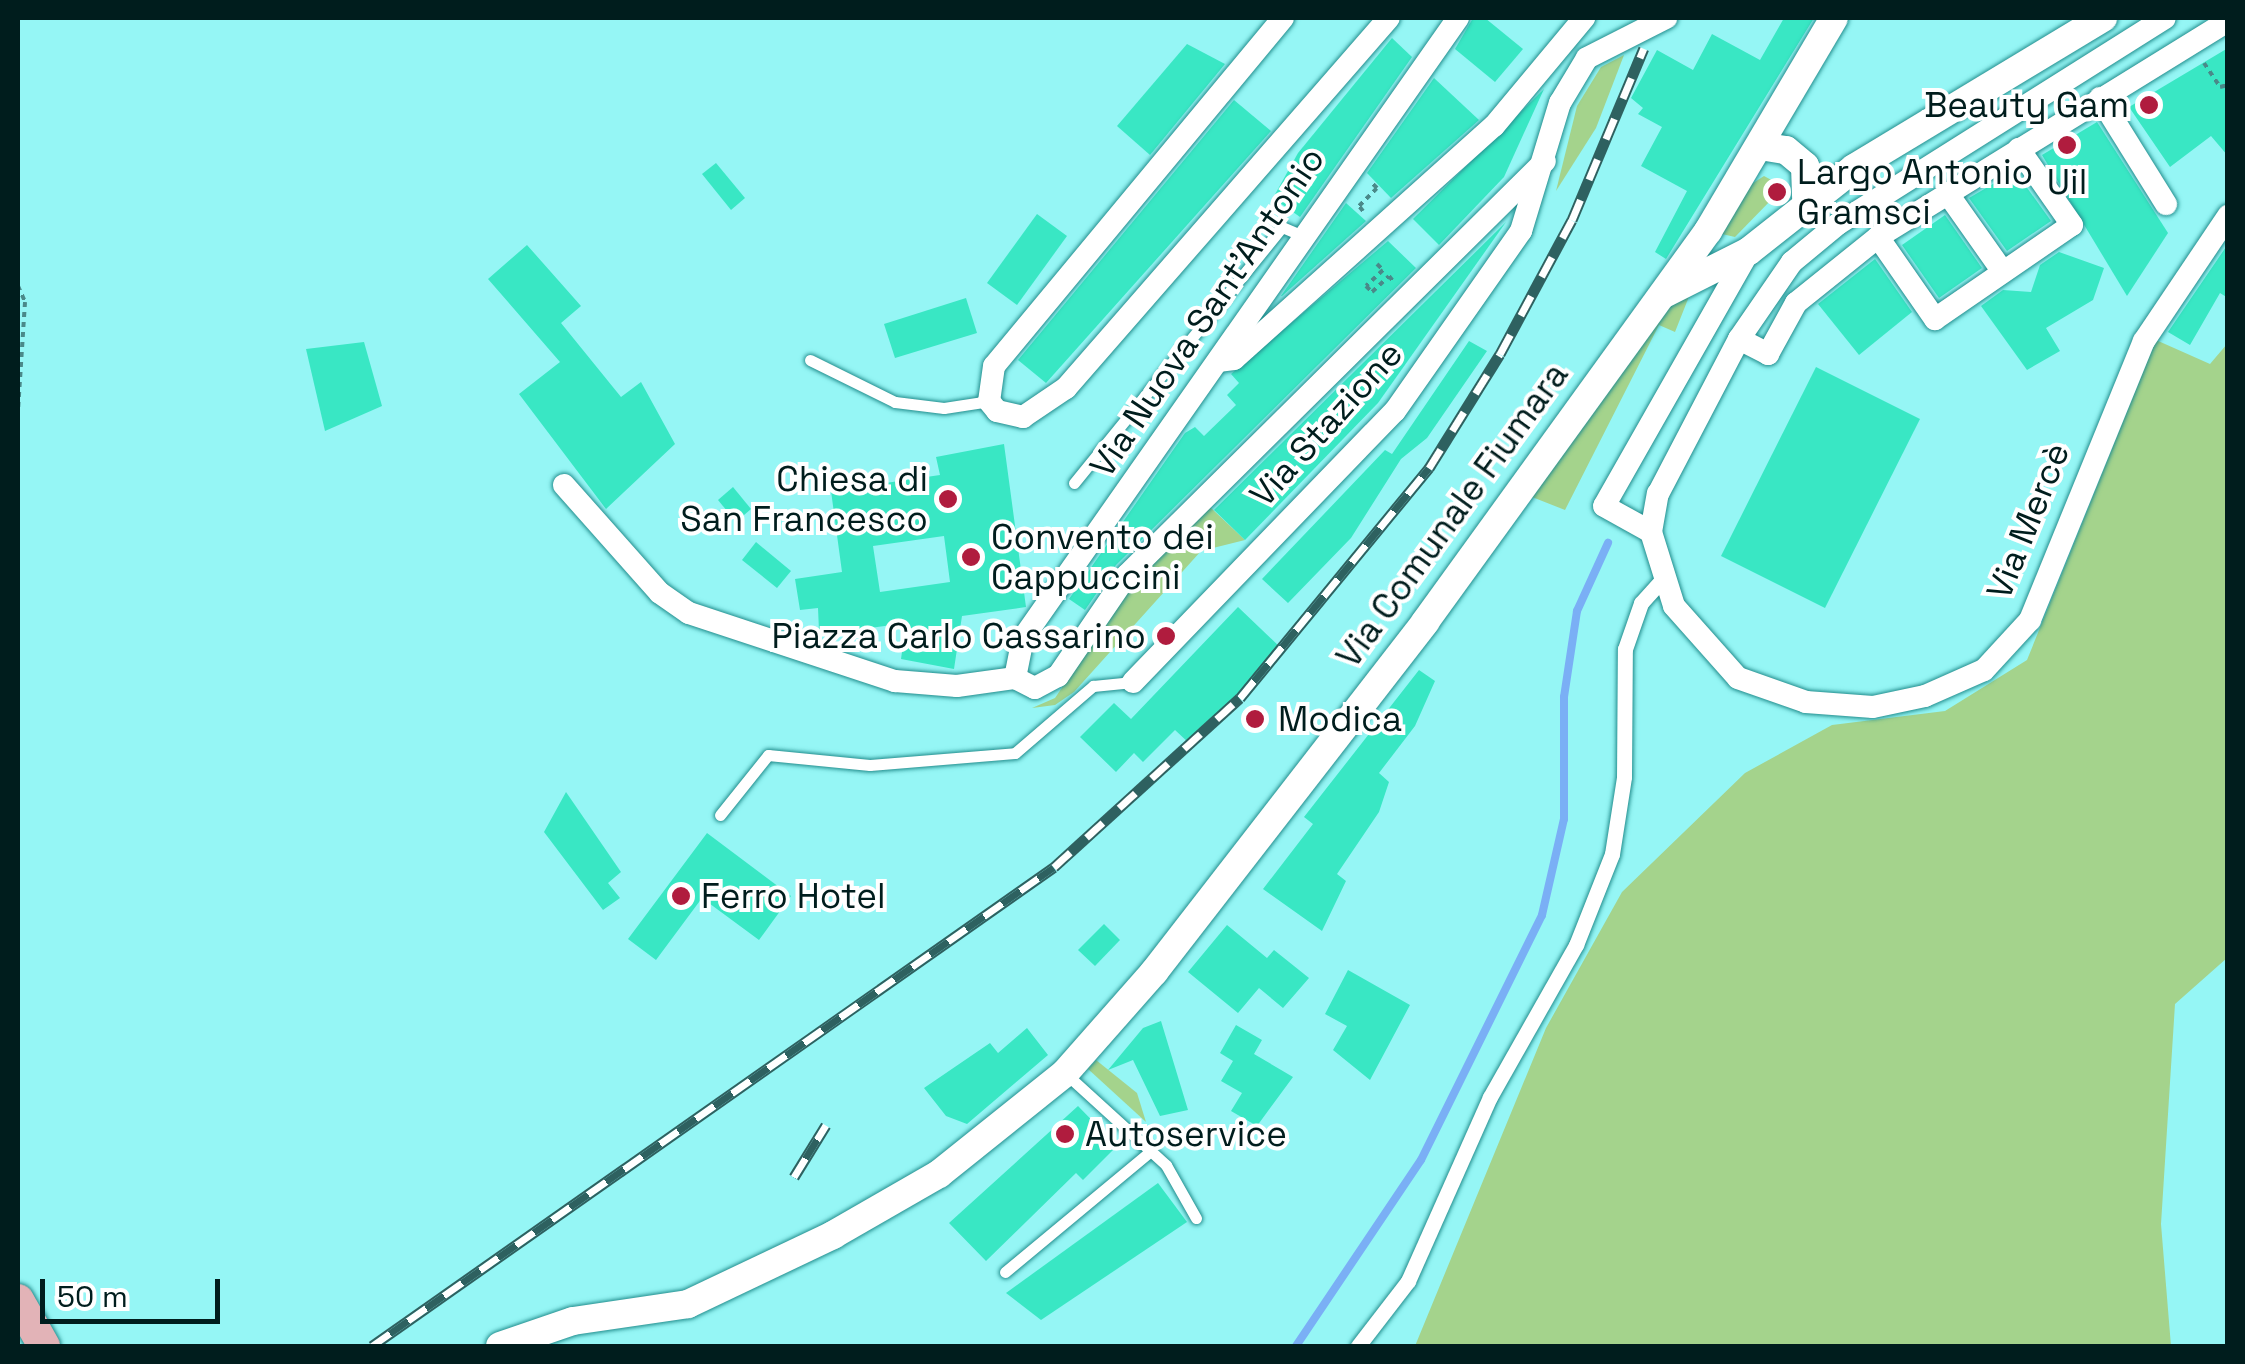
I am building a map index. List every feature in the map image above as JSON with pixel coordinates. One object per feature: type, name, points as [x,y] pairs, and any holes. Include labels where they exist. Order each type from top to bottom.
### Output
[{"type":"main road","points":[[18,1300],[44,1346]]},
{"type":"street","points":[[989,400],[994,366],[1283,18]]},
{"type":"street","name":"Via Nuova Sant'Antonio","points":[[989,400],[997,411],[1023,416],[1066,388],[1389,18]]},
{"type":"street","name":"Via Nuova Sant'Antonio","points":[[1016,678],[1022,638],[1301,235],[1354,174],[1458,18]]},
{"type":"street","points":[[1217,361],[1234,359],[1363,257],[1494,126],[1584,18]]},
{"type":"street","name":"Via Stazione","points":[[1133,682],[1394,410],[1521,231],[1560,103],[1588,58],[1666,18]]},
{"type":"street","name":"Via Comunale Fiumara","points":[[500,1346],[573,1321],[688,1304],[816,1242],[939,1174],[1065,1073],[1154,972],[1425,622],[1658,297],[1709,250],[1779,105],[1834,18]]},
{"type":"street","points":[[1651,532],[1604,506],[1743,258],[1806,203],[2102,18]]},
{"type":"street","points":[[1358,1346],[1408,1281],[1490,1097],[1576,945],[1612,854],[1624,777],[1625,649],[1641,604],[1661,582],[1651,532],[1658,494],[1770,284],[1838,224],[2165,18]]},
{"type":"street","points":[[1738,339],[1768,354],[1796,303],[1878,237],[2228,21]]},
{"type":"street","points":[[2100,98],[2166,204]]},
{"type":"street","points":[[1760,146],[1786,150],[1805,166],[1806,203]]},
{"type":"street","points":[[1878,237],[1935,318],[2072,225],[2019,149]]},
{"type":"street","points":[[564,485],[660,593],[689,613],[895,681],[957,686],[1016,678],[1035,688],[1058,676],[1127,574],[1491,207],[1545,162]]},
{"type":"street","points":[[1948,194],[2003,272]]},
{"type":"street","name":"Via Mercè","points":[[1661,582],[1712,656],[1738,678],[1806,702],[1873,707],[1925,696],[1984,670],[2030,620],[2144,341],[2228,216]]},
{"type":"street","points":[[1709,250],[1743,258],[1770,284]]},
{"type":"street","points":[[1658,297],[1709,250]]},
{"type":"street","points":[[1705,323],[1709,250]]},
{"type":"lane","points":[[1074,483],[1282,227],[1301,235]]},
{"type":"lane","points":[[810,360],[895,402],[944,408],[989,400]]},
{"type":"lane","points":[[720,815],[768,755],[870,765],[1015,753],[1092,686],[1133,682]]},
{"type":"lane","points":[[1065,1073],[1151,1151],[1196,1218]]},
{"type":"lane","points":[[1005,1272],[1151,1151]]},
{"type":"path","points":[[2190,42],[2220,87],[2228,85]]},
{"type":"path","points":[[1352,200],[1371,182],[1377,188],[1359,206],[1366,213],[1384,195]]},
{"type":"path","points":[[1360,280],[1377,264],[1383,270],[1366,286],[1372,292],[1389,276],[1394,282],[1378,298],[1390,310]]},
{"type":"path","points":[[18,286],[25,302],[18,410]]},
{"type":"path","points":[[18,470],[18,508]]},
{"type":"green space","points":[[1624,55],[1596,128],[1556,191],[1577,106],[1601,67]]},
{"type":"green space","points":[[1764,176],[1777,183],[1774,197],[1735,237],[1722,234],[1744,189]]},
{"type":"green space","points":[[1681,289],[1690,294],[1675,332],[1659,325],[1565,510],[1532,497]]},
{"type":"green space","points":[[2156,340],[2210,364],[2227,344],[2227,958],[2175,1004],[2161,1224],[2171,1346],[1415,1346],[1546,1028],[1622,892],[1745,773],[1832,725],[1945,711],[2027,660]]},
{"type":"green space","points":[[1210,507],[1245,540],[1201,551],[1074,692],[1055,705],[1032,708],[1055,698],[1129,588]]},
{"type":"green space","points":[[1096,1060],[1137,1093],[1146,1122],[1088,1069]]},
{"type":"building","points":[[1473,18],[1485,18],[1523,49],[1495,82],[1455,49]]},
{"type":"building","points":[[1784,18],[1814,18],[1666,259],[1655,252],[1687,191],[1641,166],[1662,127],[1638,114],[1643,108],[1631,98],[1657,50],[1693,70],[1712,34],[1760,60]]},
{"type":"building","points":[[1392,38],[1412,57],[1300,217],[1273,198],[1298,153]]},
{"type":"building","points":[[1187,44],[1225,64],[1150,155],[1117,126]]},
{"type":"building","points":[[2228,48],[2228,156],[2211,136],[2170,167],[2129,107]]},
{"type":"building","points":[[1434,78],[1479,120],[1391,198],[1367,173]]},
{"type":"building","points":[[1544,89],[1504,177],[1439,245],[1413,219]]},
{"type":"building","points":[[1234,100],[1271,131],[1046,383],[1018,360]]},
{"type":"building","points":[[2097,122],[2168,233],[2127,296],[2042,155]]},
{"type":"building","points":[[716,163],[745,198],[731,210],[702,174]]},
{"type":"building","points":[[2015,171],[2051,221],[2007,251],[1969,198]]},
{"type":"building","points":[[1346,203],[1366,221],[1281,296]]},
{"type":"building","points":[[1037,214],[1067,236],[1017,305],[987,283]]},
{"type":"building","points":[[1945,215],[1982,268],[1939,298],[1902,245]]},
{"type":"building","points":[[1506,222],[1378,403],[1245,540],[1214,510]]},
{"type":"building","points":[[1388,241],[1416,268],[1116,565],[1085,610],[1069,599],[1185,433],[1195,427],[1204,436],[1236,405],[1227,395],[1239,383],[1231,374]]},
{"type":"building","points":[[2228,244],[2228,298],[2220,293],[2190,345],[2168,332]]},
{"type":"building","points":[[527,245],[581,306],[561,323],[621,397],[641,382],[675,444],[606,509],[519,394],[560,362],[488,279]]},
{"type":"building","points":[[2059,252],[2104,268],[2093,300],[2046,328],[2060,351],[2027,370],[1981,306],[2003,290],[2031,292],[2040,265]]},
{"type":"building","points":[[1875,259],[1912,312],[1859,355],[1818,304]]},
{"type":"building","points":[[966,298],[977,333],[895,358],[884,324]]},
{"type":"building","points":[[1469,341],[1487,351],[1427,438],[1401,459],[1351,538],[1288,603],[1262,579],[1385,450],[1392,454]]},
{"type":"building","points":[[364,342],[382,406],[325,431],[306,349]]},
{"type":"building","points":[[1816,367],[1920,419],[1825,608],[1721,556]]},
{"type":"building","points":[[1004,444],[1026,607],[962,616],[954,669],[901,659],[906,623],[827,634],[819,631],[818,608],[800,610],[795,579],[842,572],[831,491],[940,475],[936,457]],"holes":[[[944,536],[950,582],[880,592],[873,546]]]},
{"type":"building","points":[[733,487],[751,509],[736,522],[718,500]]},
{"type":"building","points":[[756,542],[791,571],[777,588],[742,560]]},
{"type":"building","points":[[1238,607],[1281,648],[1190,744],[1175,730],[1143,762],[1134,753],[1116,772],[1080,737],[1114,703],[1131,719]]},
{"type":"building","points":[[1419,670],[1435,681],[1415,726],[1379,773],[1389,782],[1379,812],[1337,874],[1346,881],[1322,931],[1263,889],[1313,824],[1304,817]]},
{"type":"building","points":[[566,792],[621,872],[608,883],[620,898],[603,910],[544,832]]},
{"type":"building","points":[[707,833],[791,896],[759,940],[702,898],[656,960],[628,939]]},
{"type":"building","points":[[1104,924],[1120,940],[1095,966],[1078,950]]},
{"type":"building","points":[[1227,925],[1267,958],[1274,950],[1309,978],[1283,1008],[1259,988],[1238,1013],[1188,972]]},
{"type":"building","points":[[1348,970],[1410,1005],[1370,1080],[1333,1050],[1347,1026],[1325,1014]]},
{"type":"building","points":[[1161,1021],[1188,1110],[1160,1116],[1133,1060],[1108,1070],[1143,1028]]},
{"type":"building","points":[[1236,1025],[1262,1040],[1254,1054],[1293,1077],[1257,1126],[1231,1111],[1242,1093],[1221,1081],[1233,1061],[1220,1053]]},
{"type":"building","points":[[1027,1028],[1048,1055],[967,1124],[946,1116],[924,1088],[990,1043],[998,1053]]},
{"type":"building","points":[[1078,1106],[1117,1146],[1083,1180],[1076,1173],[986,1261],[949,1223]]},
{"type":"building","points":[[1158,1183],[1187,1222],[1041,1320],[1006,1293]]},
{"type":"waterway","points":[[1296,1346],[1421,1160],[1542,915],[1564,819],[1564,697],[1577,611],[1608,543]]},
{"type":"railway","points":[[372,1346],[1054,867],[1240,698],[1429,468],[1500,354],[1572,220],[1644,48]]},
{"type":"railway","points":[[794,1177],[826,1125]]},
{"type":"place","name":"Beauty Gam","points":[[2149,105]]},
{"type":"place","name":"Uil","points":[[2067,145]]},
{"type":"place","name":"Largo Antonio Gramsci","points":[[1777,192]]},
{"type":"place","name":"Chiesa di San Francesco","points":[[948,499]]},
{"type":"place","name":"Convento dei Cappuccini","points":[[971,557]]},
{"type":"place","name":"Piazza Carlo Cassarino","points":[[1166,636]]},
{"type":"place","name":"Modica","points":[[1255,719]]},
{"type":"place","name":"Ferro Hotel","points":[[681,896]]},
{"type":"place","name":"Autoservice","points":[[1065,1134]]}]
